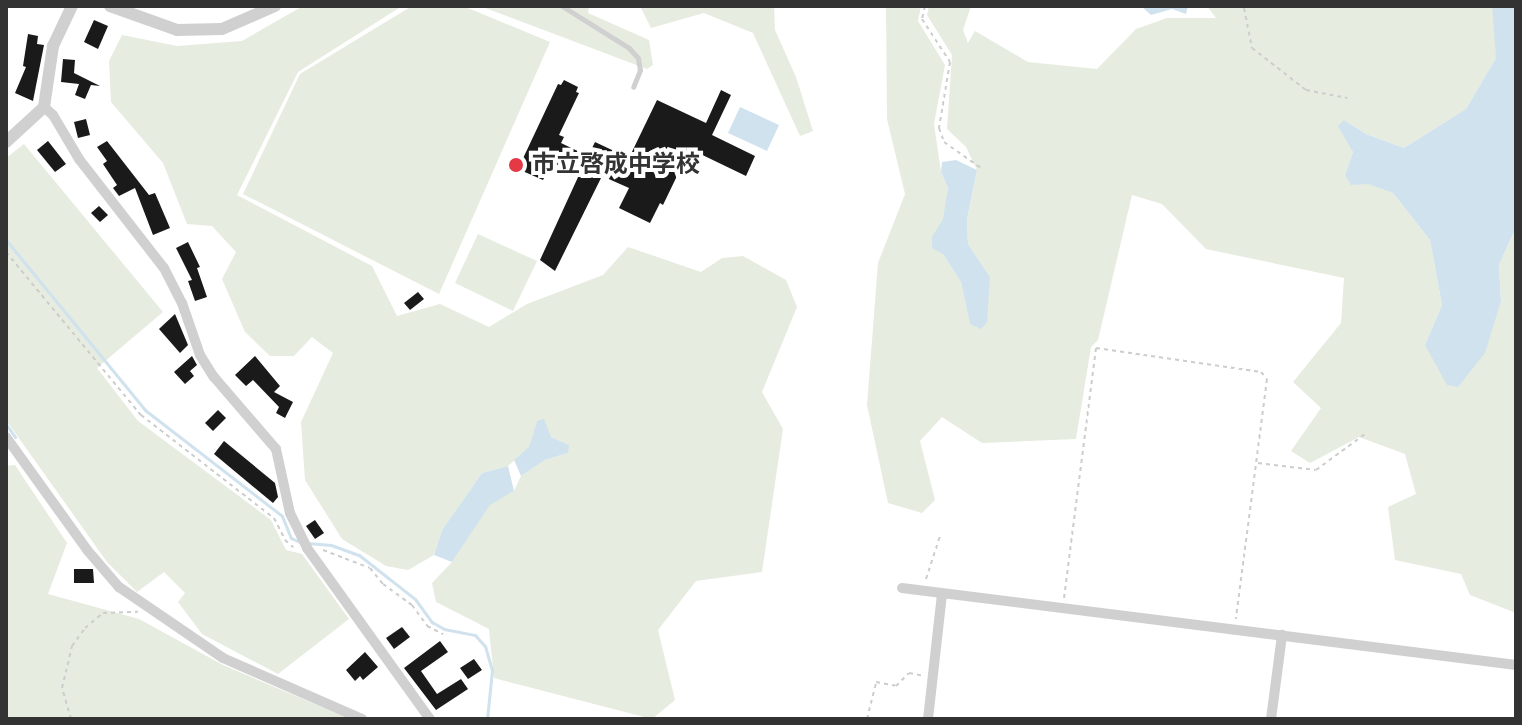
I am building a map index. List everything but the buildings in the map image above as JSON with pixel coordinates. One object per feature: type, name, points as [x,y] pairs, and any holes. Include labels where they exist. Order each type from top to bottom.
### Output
[{"type":"street","points":[[6,142],[44,107],[53,46],[72,6]]},
{"type":"street","points":[[110,6],[177,30],[222,29],[275,6]]},
{"type":"street","points":[[44,107],[53,115],[79,159],[164,268],[182,303],[200,355],[214,377],[276,449],[290,513],[307,548],[430,719]]},
{"type":"street","points":[[6,437],[103,570],[145,607],[223,658],[362,719]]},
{"type":"street","points":[[902,588],[1516,665]]},
{"type":"street","points":[[928,719],[942,594]]},
{"type":"street","points":[[1271,719],[1282,635]]},
{"type":"lane","points":[[562,6],[629,48],[638,58],[640,70],[633,87]]},
{"type":"path","points":[[925,6],[922,19],[950,62],[939,128],[944,142],[981,168]]},
{"type":"path","points":[[1238,6],[1244,8],[1252,48],[1306,90],[1347,98]]},
{"type":"path","points":[[6,252],[141,415],[274,518],[292,547],[332,552],[370,568],[383,584],[412,605],[427,626],[443,634]]},
{"type":"path","points":[[1063,607],[1096,348],[1261,372],[1267,379],[1235,629]]},
{"type":"path","points":[[1256,462],[1316,470],[1365,434]]},
{"type":"path","points":[[926,592],[926,579],[940,536]]},
{"type":"path","points":[[71,719],[62,688],[72,646],[85,628],[103,613],[138,612],[145,607]]},
{"type":"path","points":[[867,719],[876,682],[896,686],[909,673],[933,678]]},
{"type":"shaded area","points":[[303,6],[402,6],[298,72],[237,195],[372,266],[397,316],[440,304],[489,327],[527,304],[603,275],[628,247],[701,272],[722,258],[743,256],[786,280],[797,307],[762,392],[783,429],[762,572],[696,581],[658,630],[675,700],[652,719],[494,678],[489,629],[436,602],[432,583],[452,562],[490,504],[514,491],[521,476],[545,460],[568,453],[568,445],[551,437],[537,421],[529,448],[508,466],[482,473],[442,530],[434,555],[408,570],[386,566],[342,539],[305,480],[301,422],[333,353],[312,337],[294,356],[270,356],[245,332],[222,279],[236,252],[212,226],[187,224],[163,163],[111,102],[109,61],[122,35],[177,46],[242,41]]},
{"type":"shaded area","points":[[412,6],[463,6],[550,42],[439,294],[243,194],[300,74]]},
{"type":"shaded area","points":[[480,6],[589,6],[588,13],[649,40],[653,65],[647,69]]},
{"type":"shaded area","points":[[640,6],[774,6],[775,30],[796,77],[813,131],[800,136],[753,33],[704,13],[651,28]]},
{"type":"shaded area","points":[[886,6],[921,6],[918,21],[945,65],[934,124],[941,172],[948,188],[943,254],[961,282],[970,323],[990,277],[968,244],[967,219],[977,170],[966,147],[947,129],[952,55],[927,15],[929,6],[971,6],[963,30],[968,43],[975,31],[1028,62],[1097,69],[1136,29],[1167,18],[1216,18],[1207,6],[1495,8],[1496,58],[1466,109],[1404,148],[1366,134],[1344,120],[1353,152],[1345,175],[1393,193],[1430,240],[1442,305],[1425,345],[1501,301],[1499,265],[1516,227],[1516,613],[1470,595],[1461,574],[1395,560],[1388,507],[1416,494],[1405,454],[1359,437],[1310,463],[1291,451],[1321,408],[1293,382],[1341,323],[1344,278],[1206,249],[1162,204],[1132,195],[1098,340],[1091,347],[1076,439],[982,443],[942,417],[920,441],[935,500],[922,513],[888,503],[867,405],[878,263],[905,194],[887,119]]},
{"type":"shaded area","points":[[24,144],[163,312],[97,368],[138,421],[271,520],[286,550],[302,554],[349,619],[278,674],[202,634],[178,602],[185,593],[164,572],[137,592],[107,562],[6,420],[6,158]]},
{"type":"shaded area","points":[[478,234],[537,261],[513,311],[455,283]]},
{"type":"shaded area","points":[[15,465],[67,543],[48,594],[139,619],[223,665],[350,719],[6,719],[6,466]]},
{"type":"water","points":[[1141,6],[1188,6],[1186,14],[1172,9],[1151,15]]},
{"type":"water","points":[[1492,6],[1516,6],[1516,227],[1499,265],[1501,301],[1485,353],[1458,387],[1447,385],[1425,345],[1442,305],[1430,240],[1393,193],[1368,184],[1351,185],[1345,175],[1353,152],[1338,126],[1344,120],[1366,134],[1404,148],[1466,109],[1496,58]]},
{"type":"water","points":[[740,107],[779,125],[767,151],[728,133]]},
{"type":"water","points":[[956,160],[977,170],[967,219],[968,244],[990,277],[987,322],[981,329],[970,324],[961,282],[943,254],[932,248],[932,237],[943,219],[948,188],[941,172],[942,162]]},
{"type":"water","points":[[544,419],[551,437],[569,445],[568,453],[545,460],[521,476],[514,460],[529,447],[537,421]]},
{"type":"water","points":[[508,466],[514,491],[490,505],[452,562],[434,555],[442,530],[482,473]]},
{"type":"waterway","points":[[6,240],[145,410],[282,516],[291,538],[300,542]]},
{"type":"waterway","points":[[6,424],[15,437]]},
{"type":"waterway","points":[[307,543],[331,545],[359,555],[415,599],[432,622],[444,629],[475,635],[485,646],[492,670],[487,719]]},
{"type":"place","name":"市立啓成中学校","points":[[516,165]]}]
